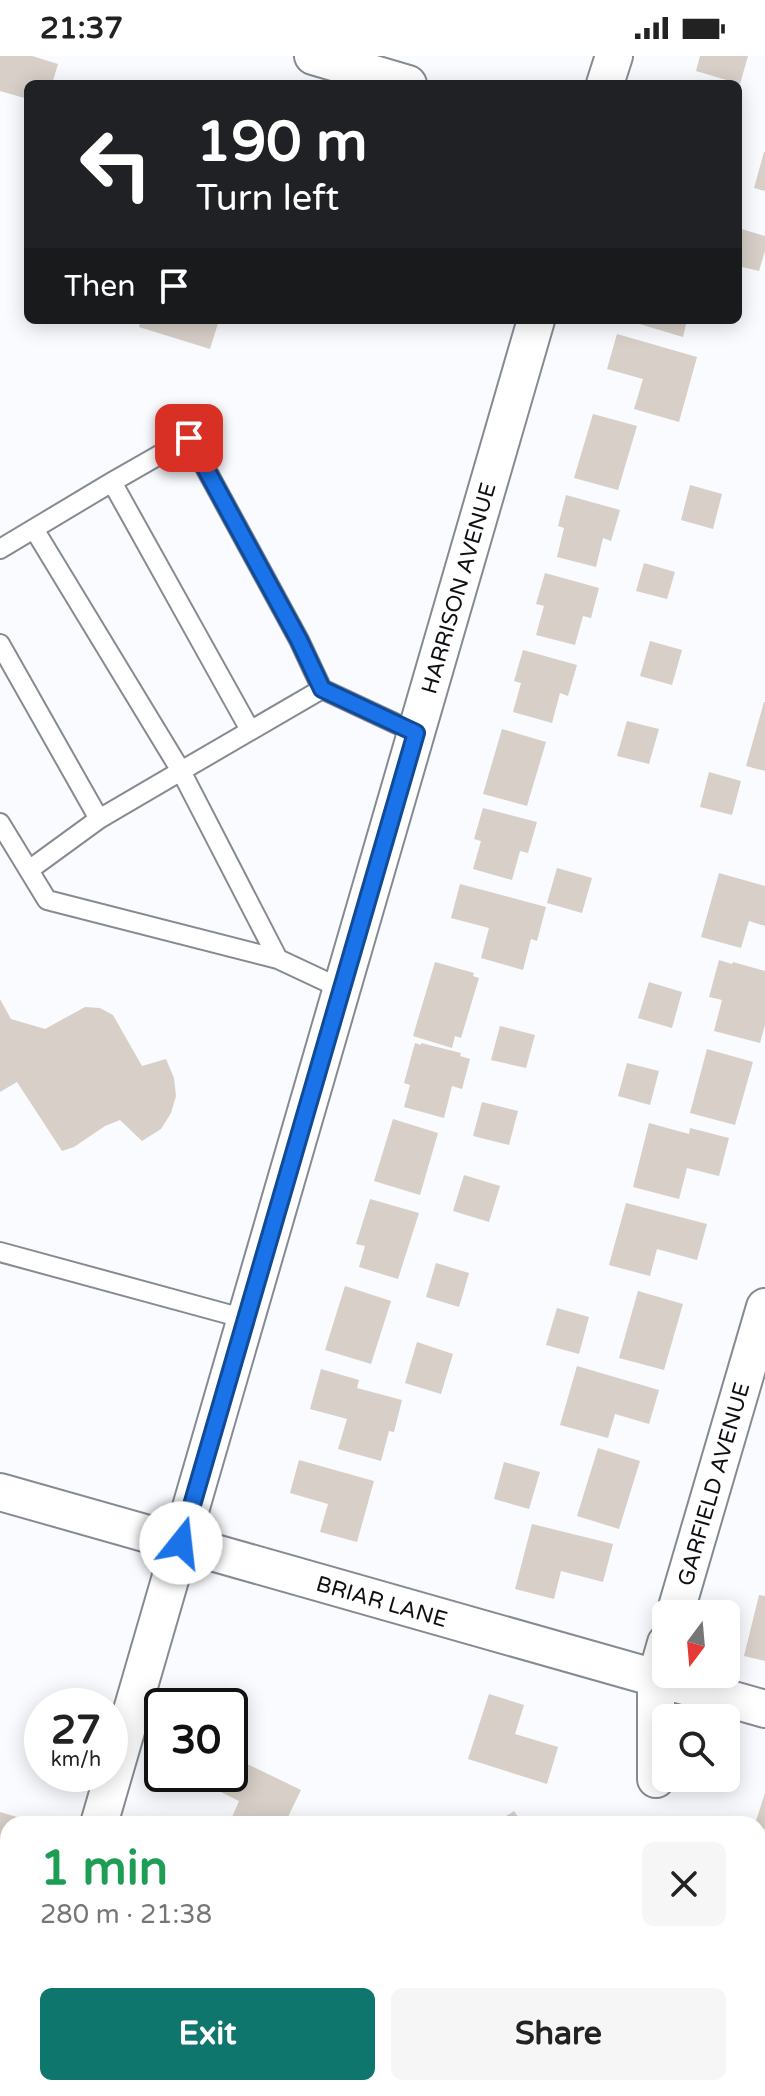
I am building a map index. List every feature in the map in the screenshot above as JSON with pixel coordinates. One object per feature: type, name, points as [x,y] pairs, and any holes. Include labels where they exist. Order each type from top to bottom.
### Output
[{"type":"street","points":[[313,56],[394,80]]},
{"type":"street","points":[[606,80],[614,56]]},
{"type":"street","name":"HARRISON AVENUE","points":[[101,1816],[535,324]]},
{"type":"street","name":"GARFIELD AVENUE","points":[[679,1600],[765,1307]]},
{"type":"street","name":"BRIAR LANE","points":[[0,1492],[652,1677]]},
{"type":"street","name":"BRIAR LANE","points":[[691,1688],[765,1709]]},
{"type":"lane","points":[[0,549],[189,438],[299,640],[322,689],[416,733]]},
{"type":"lane","points":[[112,482],[250,730]]},
{"type":"lane","points":[[34,529],[181,771],[278,959]]},
{"type":"lane","points":[[0,644],[99,819]]},
{"type":"lane","points":[[29,870],[99,819],[322,689]]},
{"type":"lane","points":[[0,823],[47,900],[278,959],[342,989]]},
{"type":"lane","points":[[0,1252],[246,1319]]},
{"type":"building","points":[[0,56],[32,56],[58,64],[53,80],[24,80],[24,98],[0,91]]},
{"type":"building","points":[[700,56],[748,56],[741,80],[726,80],[696,71]]},
{"type":"building","points":[[765,152],[765,191],[754,188]]},
{"type":"building","points":[[742,229],[765,236],[765,251],[759,271],[742,267]]},
{"type":"building","points":[[140,324],[218,324],[210,349],[139,327]]},
{"type":"building","points":[[639,324],[686,324],[683,337]]},
{"type":"building","points":[[617,334],[697,357],[679,422],[634,409],[643,379],[607,369]]},
{"type":"building","points":[[593,414],[637,426],[618,490],[574,478]]},
{"type":"building","points":[[690,485],[722,494],[713,529],[681,520]]},
{"type":"building","points":[[566,495],[620,510],[611,541],[603,538],[596,567],[557,557],[564,528],[558,526]]},
{"type":"building","points":[[644,563],[675,572],[667,599],[636,591]]},
{"type":"building","points":[[545,573],[599,588],[591,618],[583,616],[575,645],[536,635],[544,606],[536,604]]},
{"type":"building","points":[[650,641],[682,650],[672,685],[640,676]]},
{"type":"building","points":[[523,650],[577,665],[568,696],[560,693],[552,723],[513,712],[521,683],[514,681]]},
{"type":"building","points":[[765,702],[765,771],[746,766]]},
{"type":"building","points":[[627,721],[659,729],[649,764],[617,756]]},
{"type":"building","points":[[502,729],[546,742],[527,806],[483,794]]},
{"type":"building","points":[[709,772],[741,781],[732,815],[700,807]]},
{"type":"building","points":[[483,808],[537,822],[528,853],[520,851],[512,880],[473,869],[481,841],[474,839]]},
{"type":"building","points":[[557,868],[592,878],[582,913],[547,903]]},
{"type":"building","points":[[719,873],[765,886],[765,926],[749,921],[741,948],[701,937]]},
{"type":"building","points":[[460,884],[546,907],[537,941],[531,939],[523,970],[481,958],[489,928],[451,918]]},
{"type":"building","points":[[719,960],[765,971],[765,1025],[760,1043],[714,1031],[722,1000],[709,997]]},
{"type":"building","points":[[435,962],[474,973],[473,976],[479,978],[461,1038],[455,1036],[452,1048],[413,1036]]},
{"type":"building","points":[[649,982],[682,992],[672,1028],[638,1018]]},
{"type":"building","points":[[0,999],[11,1019],[45,1029],[85,1007],[100,1008],[113,1015],[142,1066],[166,1059],[174,1078],[176,1096],[171,1113],[161,1129],[142,1141],[120,1120],[62,1151],[17,1082],[0,1092]]},
{"type":"building","points":[[500,1026],[535,1035],[526,1068],[491,1060]]},
{"type":"building","points":[[415,1043],[461,1053],[460,1056],[470,1059],[462,1089],[452,1086],[444,1118],[404,1107],[410,1085],[404,1083]]},
{"type":"building","points":[[707,1049],[753,1062],[735,1125],[690,1113]]},
{"type":"building","points":[[627,1063],[659,1071],[650,1105],[618,1096]]},
{"type":"building","points":[[482,1102],[518,1111],[509,1145],[473,1136]]},
{"type":"building","points":[[393,1119],[438,1133],[420,1195],[374,1181]]},
{"type":"building","points":[[649,1123],[689,1134],[690,1128],[729,1138],[719,1176],[687,1168],[679,1199],[633,1187]]},
{"type":"building","points":[[464,1175],[500,1186],[489,1222],[453,1211]]},
{"type":"building","points":[[370,1199],[419,1213],[398,1279],[359,1267],[365,1246],[356,1244]]},
{"type":"building","points":[[626,1203],[707,1224],[697,1260],[657,1249],[650,1276],[609,1265]]},
{"type":"building","points":[[436,1263],[469,1273],[459,1307],[426,1297]]},
{"type":"building","points":[[345,1286],[391,1301],[371,1364],[325,1350]]},
{"type":"building","points":[[638,1291],[683,1304],[664,1370],[619,1358]]},
{"type":"building","points":[[557,1308],[589,1317],[579,1354],[546,1345]]},
{"type":"building","points":[[417,1342],[453,1354],[441,1394],[405,1383]]},
{"type":"building","points":[[577,1366],[659,1390],[649,1424],[615,1414],[608,1438],[560,1425]]},
{"type":"building","points":[[321,1369],[359,1380],[357,1388],[402,1400],[394,1432],[389,1431],[381,1461],[338,1449],[347,1419],[310,1409]]},
{"type":"building","points":[[598,1448],[640,1461],[619,1529],[577,1516]]},
{"type":"building","points":[[299,1460],[374,1481],[357,1542],[320,1532],[328,1504],[290,1493]]},
{"type":"building","points":[[504,1462],[540,1472],[529,1509],[494,1499]]},
{"type":"building","points":[[532,1524],[613,1544],[603,1582],[561,1571],[554,1599],[515,1589]]},
{"type":"building","points":[[759,1595],[765,1596],[765,1661],[744,1656]]},
{"type":"building","points":[[489,1694],[524,1705],[515,1734],[558,1747],[547,1784],[468,1759]]},
{"type":"building","points":[[248,1764],[301,1790],[288,1816],[232,1816],[239,1801],[221,1792],[248,1792]]},
{"type":"building","points":[[765,1793],[765,1816],[758,1816]]},
{"type":"route","points":[[181,1543],[416,733],[322,689],[299,640],[189,438]]}]
